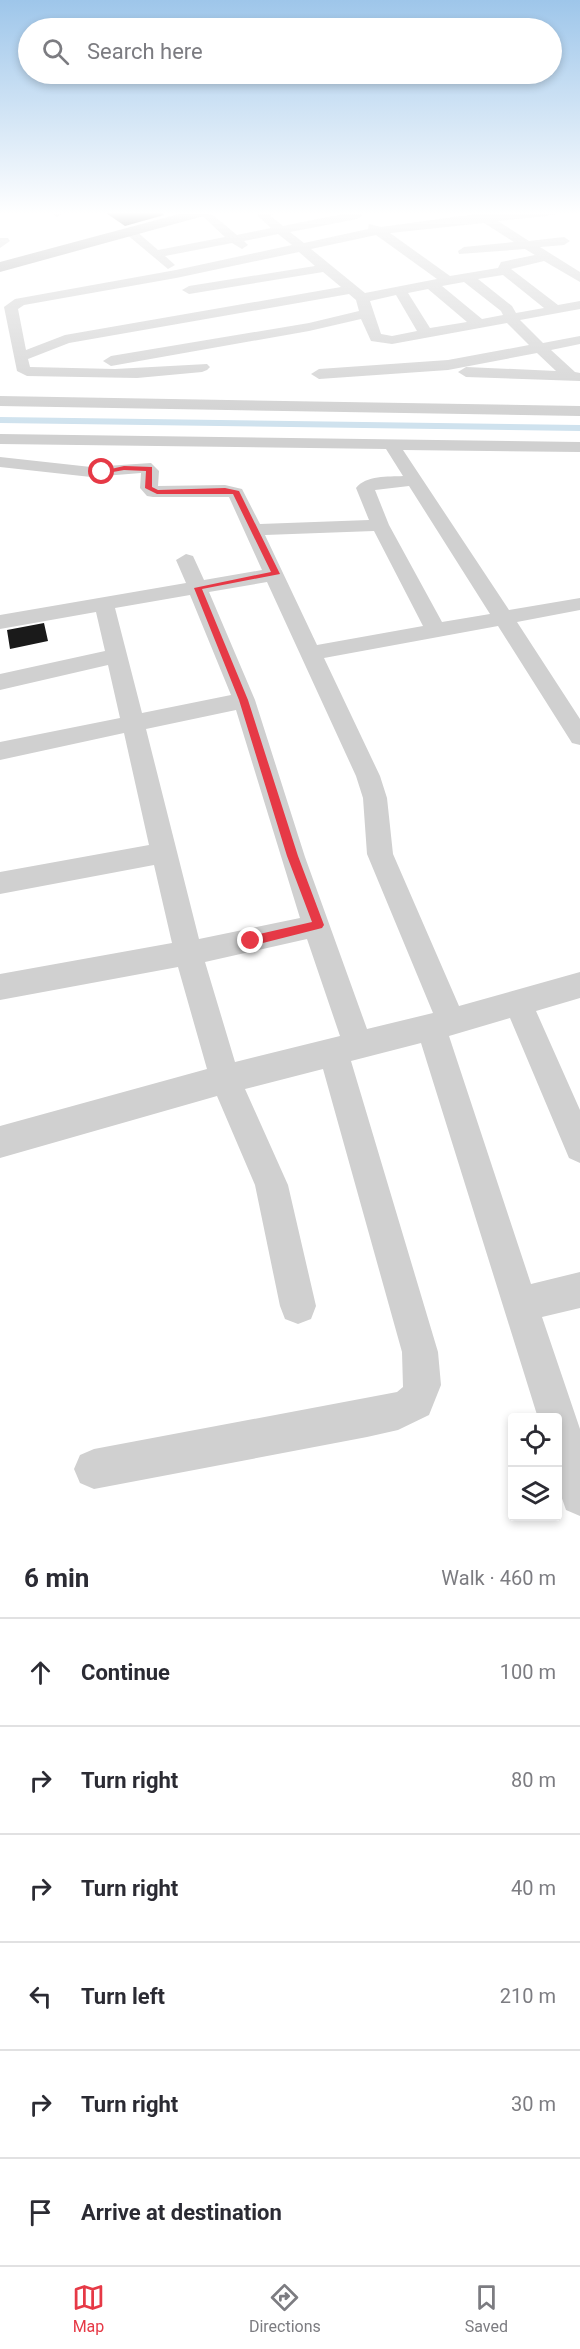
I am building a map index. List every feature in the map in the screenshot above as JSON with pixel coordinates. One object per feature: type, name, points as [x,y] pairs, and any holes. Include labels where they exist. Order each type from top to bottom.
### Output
[{"type":"street","points":[[128,283],[13,304],[10,310],[22,368],[27,371],[99,360],[230,347],[368,313]]},
{"type":"street","points":[[183,283],[201,315]]},
{"type":"street","points":[[189,290],[233,283]]},
{"type":"street","points":[[344,283],[357,293],[368,313],[371,330],[376,338],[392,340],[580,305]]},
{"type":"street","points":[[0,353],[20,353],[65,339],[201,315],[357,293],[400,291],[441,283]]},
{"type":"street","points":[[474,283],[507,309],[511,319],[539,348],[576,377]]},
{"type":"street","points":[[521,283],[554,309]]},
{"type":"street","points":[[432,285],[479,324]]},
{"type":"street","points":[[400,291],[426,333]]},
{"type":"street","points":[[65,339],[99,360],[168,372],[202,367]]},
{"type":"street","points":[[451,368],[580,340]]},
{"type":"street","points":[[451,368],[468,410]]},
{"type":"street","points":[[319,374],[451,368],[576,377]]},
{"type":"street","points":[[0,401],[580,411]]},
{"type":"street","points":[[0,440],[580,447]]},
{"type":"street","points":[[392,444],[579,734]]},
{"type":"street","points":[[0,462],[91,472],[145,467],[150,471],[149,488],[153,492],[225,490],[236,493],[276,574],[310,653],[368,776],[375,798],[380,854],[441,1024],[521,1304],[555,1413]]},
{"type":"street","points":[[416,480],[365,488],[380,525],[436,630]]},
{"type":"street","points":[[254,530],[380,525]]},
{"type":"street","points":[[94,1469],[367,1418],[411,1407],[420,1397],[424,1381],[420,1352],[318,925],[292,856],[244,700],[186,560]]},
{"type":"street","points":[[0,622],[276,574]]},
{"type":"street","points":[[104,604],[188,952],[225,1079],[271,1185],[298,1306]]},
{"type":"street","points":[[310,653],[580,604]]},
{"type":"street","points":[[0,682],[116,656]]},
{"type":"street","points":[[0,751],[68,739],[244,700]]},
{"type":"street","points":[[0,883],[164,853]]},
{"type":"street","points":[[0,987],[318,925]]},
{"type":"street","points":[[0,1142],[225,1079],[441,1024],[580,985]]},
{"type":"street","points":[[518,1003],[580,1147]]},
{"type":"street","points":[[521,1304],[580,1290]]},
{"type":"street","points":[[562,1435],[580,1496]]},
{"type":"building","points":[[44,623],[48,641],[10,649],[7,630]]},
{"type":"waterway","points":[[0,420],[580,428]]},
{"type":"route","points":[[102,472],[145,467],[150,471],[150,490],[157,492],[225,490],[236,493],[276,574],[198,588],[244,700],[292,856],[318,925],[251,941]]}]
